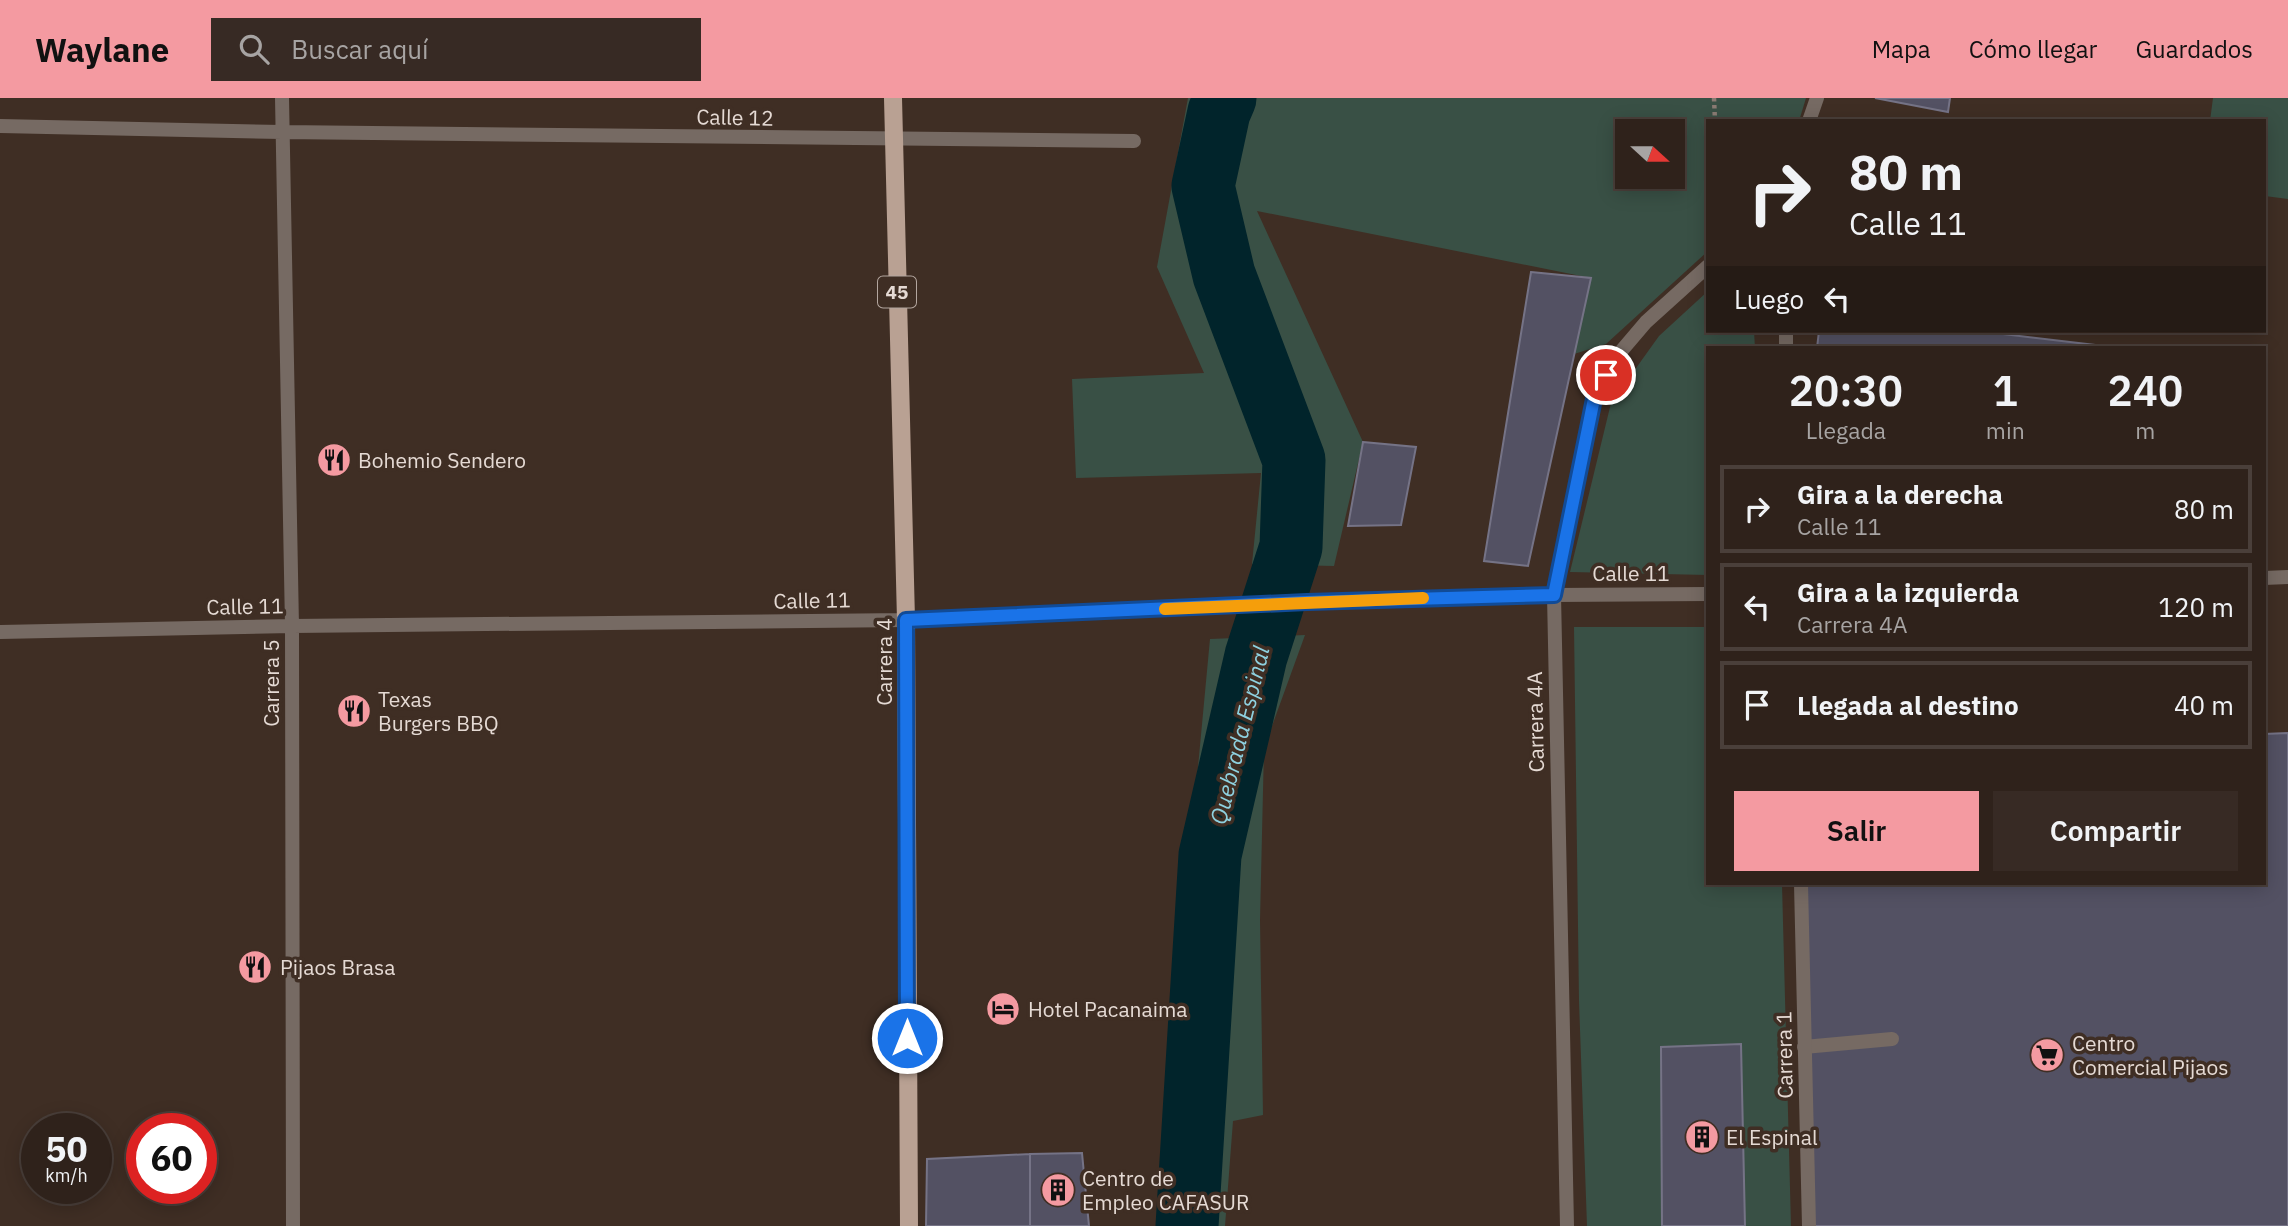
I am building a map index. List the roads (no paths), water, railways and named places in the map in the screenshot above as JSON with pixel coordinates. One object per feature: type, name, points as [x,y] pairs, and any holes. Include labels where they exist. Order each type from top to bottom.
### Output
[{"type":"main road","name":"Carrera 4","points":[[893,98],[906,620],[909,1226]]},
{"type":"street","name":"Carrera 5","points":[[282,98],[292,626],[293,1226]]},
{"type":"street","points":[[1810,119],[1816,98]]},
{"type":"street","name":"Calle 12","points":[[0,126],[282,132],[1134,141]]},
{"type":"street","name":"Carrera 4A","points":[[1567,1226],[1554,595],[1595,394],[1617,356],[1646,322],[1706,268]]},
{"type":"street","points":[[2266,578],[2288,577]]},
{"type":"street","name":"Calle 11","points":[[0,632],[292,626],[906,620],[1307,602],[1706,594]]},
{"type":"street","name":"Carrera 1","points":[[1801,885],[1809,1226]]},
{"type":"street","points":[[1804,1047],[1892,1039]]},
{"type":"waterway","name":"Quebrada Espinal","points":[[1187,1226],[1210,855],[1256,656],[1291,547],[1294,460],[1224,275],[1203,186],[1219,112],[1225,98]]},
{"type":"place","name":"Bohemio Sendero","points":[[334,460]]},
{"type":"place","name":"Texas Burgers BBQ","points":[[354,711]]},
{"type":"place","name":"Pijaos Brasa","points":[[255,967]]},
{"type":"place","name":"Hotel Pacanaima","points":[[1003,1009]]},
{"type":"place","name":"Centro Comercial Pijaos","points":[[2047,1055]]},
{"type":"place","name":"El Espinal","points":[[1702,1137]]},
{"type":"place","name":"Centro de Empleo CAFASUR","points":[[1058,1190]]}]
